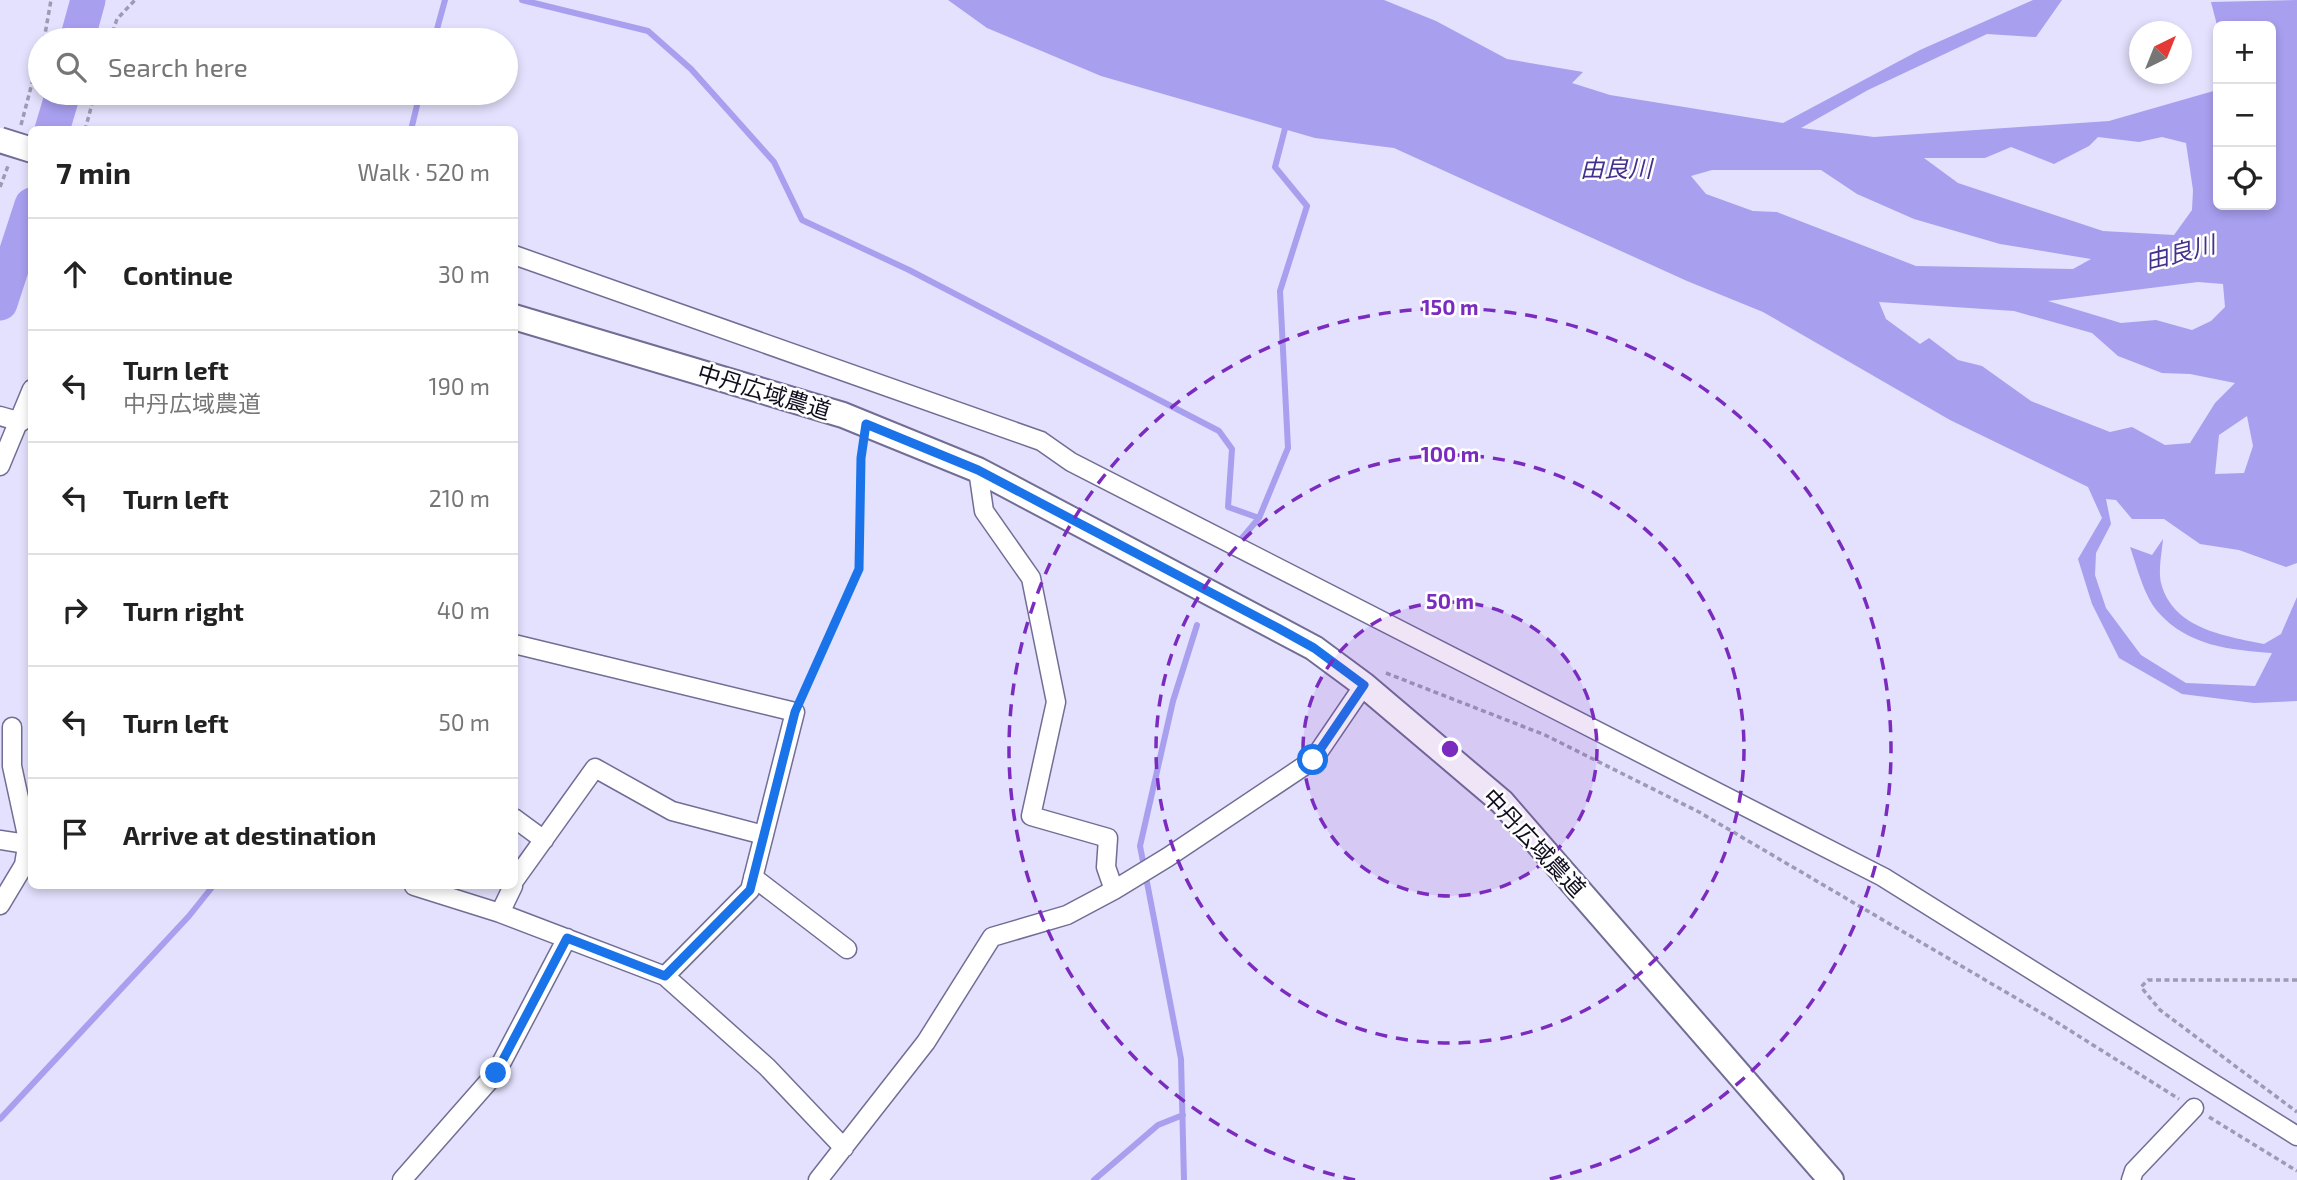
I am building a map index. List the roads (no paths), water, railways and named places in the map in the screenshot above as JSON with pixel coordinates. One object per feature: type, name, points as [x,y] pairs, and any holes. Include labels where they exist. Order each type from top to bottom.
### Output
[{"type":"street","points":[[518,256],[1041,441],[1083,468],[1882,877],[2297,1136]]},
{"type":"street","name":"中丹広域農道","points":[[518,318],[866,424],[978,470],[1369,677],[1502,802],[1831,1180]]},
{"type":"street","points":[[0,466],[28,400]]},
{"type":"street","points":[[0,416],[20,422]]},
{"type":"street","points":[[978,470],[984,511],[1031,578],[1056,702],[1031,816],[1108,838],[1106,867],[1114,890]]},
{"type":"street","points":[[518,645],[795,712],[750,890],[665,976]]},
{"type":"street","points":[[818,1180],[926,1042],[992,937],[1067,915],[1114,890],[1168,858],[1313,760],[1369,677]]},
{"type":"street","points":[[12,727],[12,766],[28,832]]},
{"type":"street","points":[[518,877],[595,768],[673,811],[764,835]]},
{"type":"street","points":[[518,821],[544,840]]},
{"type":"street","points":[[0,840],[28,840]]},
{"type":"street","points":[[0,905],[24,865],[28,848]]},
{"type":"street","points":[[753,877],[847,949]]},
{"type":"street","points":[[424,889],[500,913],[665,976],[767,1067],[844,1148]]},
{"type":"street","points":[[500,913],[511,889]]},
{"type":"street","points":[[402,1180],[496,1073],[567,938]]},
{"type":"street","points":[[2132,1180],[2134,1171],[2194,1108]]},
{"type":"water","name":"由良川","points":[[948,0],[1384,0],[1436,21],[1507,59],[1583,72],[1572,83],[1610,95],[1783,123],[1920,50],[2033,0],[2062,0],[2036,37],[1987,34],[1868,90],[1801,128],[1874,137],[2109,121],[2213,91],[2213,210],[2276,210],[2276,21],[2216,21],[2211,2],[2297,0],[2297,563],[2286,567],[2239,550],[2200,544],[2164,519],[2132,519],[2116,500],[2106,499],[2111,524],[2096,553],[2095,575],[2106,608],[2141,655],[2186,683],[2255,686],[2272,653],[2210,644],[2170,623],[2158,612],[2149,598],[2130,547],[2152,555],[2163,539],[2160,578],[2167,598],[2177,611],[2202,628],[2233,638],[2264,644],[2281,634],[2297,597],[2297,701],[2254,703],[2182,694],[2119,658],[2092,604],[2078,559],[2102,518],[2088,487],[1950,420],[1763,312],[1687,281],[1394,148],[1315,138],[1101,76],[987,28]],"holes":[[[2098,137],[2139,142],[2162,137],[2186,143],[2193,190],[2192,210],[2174,235],[2103,231],[1958,183],[1924,158],[1985,158],[2011,147],[2054,164],[2089,146]],[[1712,170],[1821,170],[1857,194],[1914,219],[2000,244],[2091,259],[2073,269],[1916,266],[1777,212],[1753,211],[1706,194],[1691,176]],[[2198,282],[2223,284],[2225,307],[2211,321],[2192,330],[2156,320],[2121,323],[2048,301]],[[1879,302],[2014,311],[2092,333],[2118,356],[2162,373],[2190,374],[2235,383],[2215,403],[2190,443],[2165,445],[2132,427],[2110,432],[2031,401],[1982,366],[1958,360],[1929,338],[1920,344],[1886,319]],[[2247,416],[2253,446],[2244,473],[2215,474],[2219,435]]]},
{"type":"waterway","points":[[80,28],[88,0]]},
{"type":"waterway","points":[[437,28],[445,0]]},
{"type":"waterway","points":[[522,0],[648,31],[691,69],[774,162],[802,220],[909,270],[1219,431],[1232,449],[1228,507],[1259,518]]},
{"type":"waterway","points":[[53,126],[59,105]]},
{"type":"waterway","points":[[412,126],[417,105]]},
{"type":"waterway","points":[[1237,544],[1259,518],[1288,448],[1280,291],[1307,206],[1275,167],[1287,121]]},
{"type":"waterway","points":[[0,303],[28,217]]},
{"type":"waterway","points":[[1184,1180],[1181,1059],[1140,846],[1173,701],[1197,625]]},
{"type":"waterway","points":[[0,1119],[189,916],[211,889]]},
{"type":"waterway","points":[[1094,1180],[1158,1125],[1183,1115]]}]
